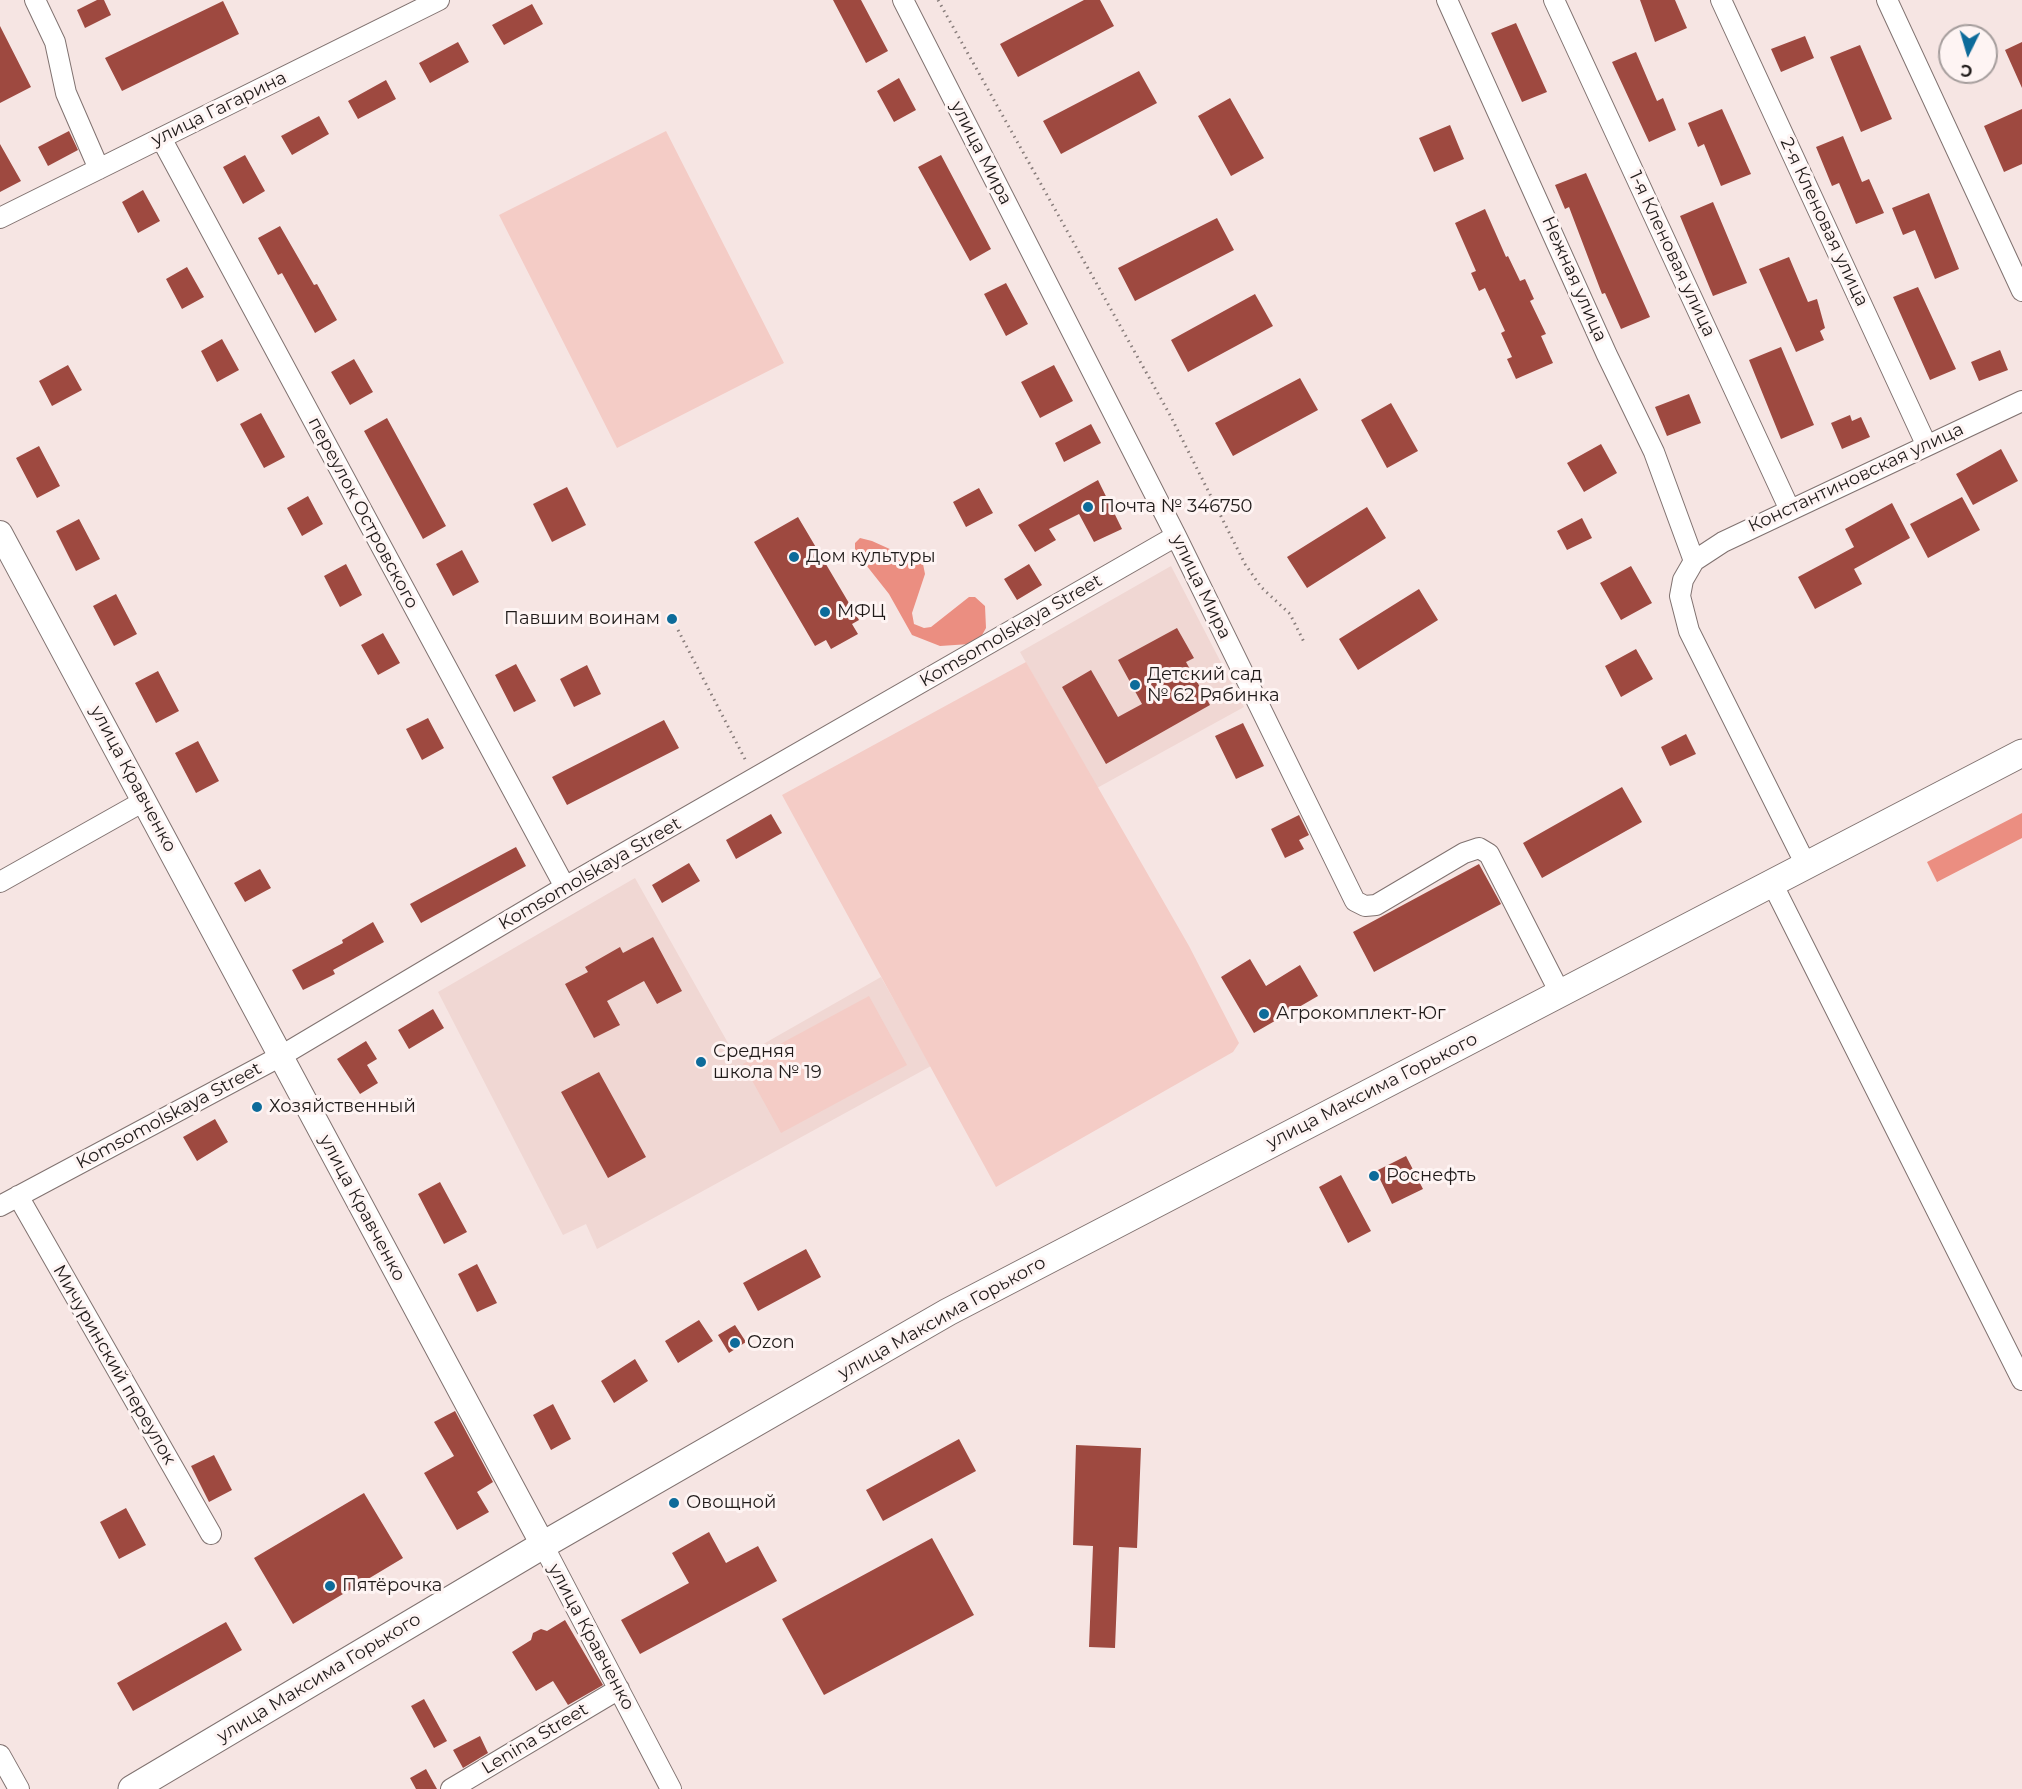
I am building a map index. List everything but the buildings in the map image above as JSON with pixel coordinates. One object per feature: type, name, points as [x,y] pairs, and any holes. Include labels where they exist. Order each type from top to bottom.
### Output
[{"type":"main road","name":"улица Максима Горького","points":[[132,1789],[543,1545],[948,1312],[2022,753]]},
{"type":"street","points":[[35,0],[55,42],[66,93],[99,169]]},
{"type":"street","name":"улица Гагарина","points":[[0,218],[439,0]]},
{"type":"street","name":"улица Мира","points":[[903,0],[1176,536],[1354,901],[1365,906],[1376,905],[1464,852],[1479,848],[1489,854],[1560,993]]},
{"type":"street","name":"Нежная улица","points":[[1447,0],[1607,355],[1654,452],[1694,561]]},
{"type":"street","name":"1-я Кленовая улица","points":[[1554,0],[1790,508]]},
{"type":"street","name":"2-я Кленовая улица","points":[[1721,0],[1926,444]]},
{"type":"street","points":[[1887,0],[2022,291]]},
{"type":"street","name":"переулок Островского","points":[[161,138],[565,887]]},
{"type":"street","name":"Константиновская улица","points":[[1694,561],[1723,542],[1790,508],[2022,401]]},
{"type":"street","name":"Komsomolskaya Street","points":[[0,1206],[281,1056],[565,887],[1176,536]]},
{"type":"street","name":"улица Кравченко","points":[[3,544],[281,1056],[671,1789]]},
{"type":"street","points":[[1694,561],[1683,580],[1680,596],[1689,631],[1806,865]]},
{"type":"street","points":[[0,882],[144,801]]},
{"type":"street","points":[[1772,883],[2022,1380]]},
{"type":"street","name":"Мичуринский переулок","points":[[18,1196],[211,1534]]},
{"type":"street","name":"Lenina Street","points":[[451,1789],[619,1689]]},
{"type":"street","points":[[0,1755],[19,1789]]},
{"type":"path","points":[[938,0],[1170,415],[1245,564],[1261,587],[1290,614],[1305,644]]},
{"type":"path","points":[[678,630],[755,778]]},
{"type":"shaded area","points":[[666,131],[784,363],[617,448],[499,215]]},
{"type":"shaded area","points":[[860,538],[872,541],[923,564],[925,574],[912,613],[914,624],[924,628],[931,627],[969,597],[975,597],[985,606],[986,628],[981,637],[970,644],[940,646],[912,635],[889,594],[855,551],[855,543]]},
{"type":"shaded area","name":"Детский сад № 62 Рябинка","points":[[1171,566],[1244,707],[1097,788],[1020,652]]},
{"type":"shaded area","points":[[1026,662],[1189,946],[1239,1043],[1233,1052],[996,1187],[782,795]]},
{"type":"shaded area","points":[[2022,813],[2022,838],[1937,882],[1927,862]]},
{"type":"shaded area","name":"Средняя школа № 19","points":[[635,878],[737,1059],[881,977],[931,1066],[597,1249],[586,1224],[563,1235],[438,992]]},
{"type":"shaded area","points":[[869,996],[907,1065],[781,1133],[743,1064]]},
{"type":"place","name":"Почта № 346750","points":[[1088,507]]},
{"type":"place","name":"Дом культуры","points":[[794,557]]},
{"type":"place","name":"МФЦ","points":[[825,612]]},
{"type":"place","name":"Павшим воинам","points":[[672,619]]},
{"type":"place","name":"Детский сад № 62 Рябинка","points":[[1135,685]]},
{"type":"place","name":"Агрокомплект-Юг","points":[[1264,1014]]},
{"type":"place","name":"Средняя школа № 19","points":[[701,1062]]},
{"type":"place","name":"Хозяйственный","points":[[257,1107]]},
{"type":"place","name":"Роснефть","points":[[1374,1176]]},
{"type":"place","name":"Ozon","points":[[735,1343]]},
{"type":"place","name":"Овощной","points":[[674,1503]]},
{"type":"place","name":"Пятёрочка","points":[[330,1586]]}]
